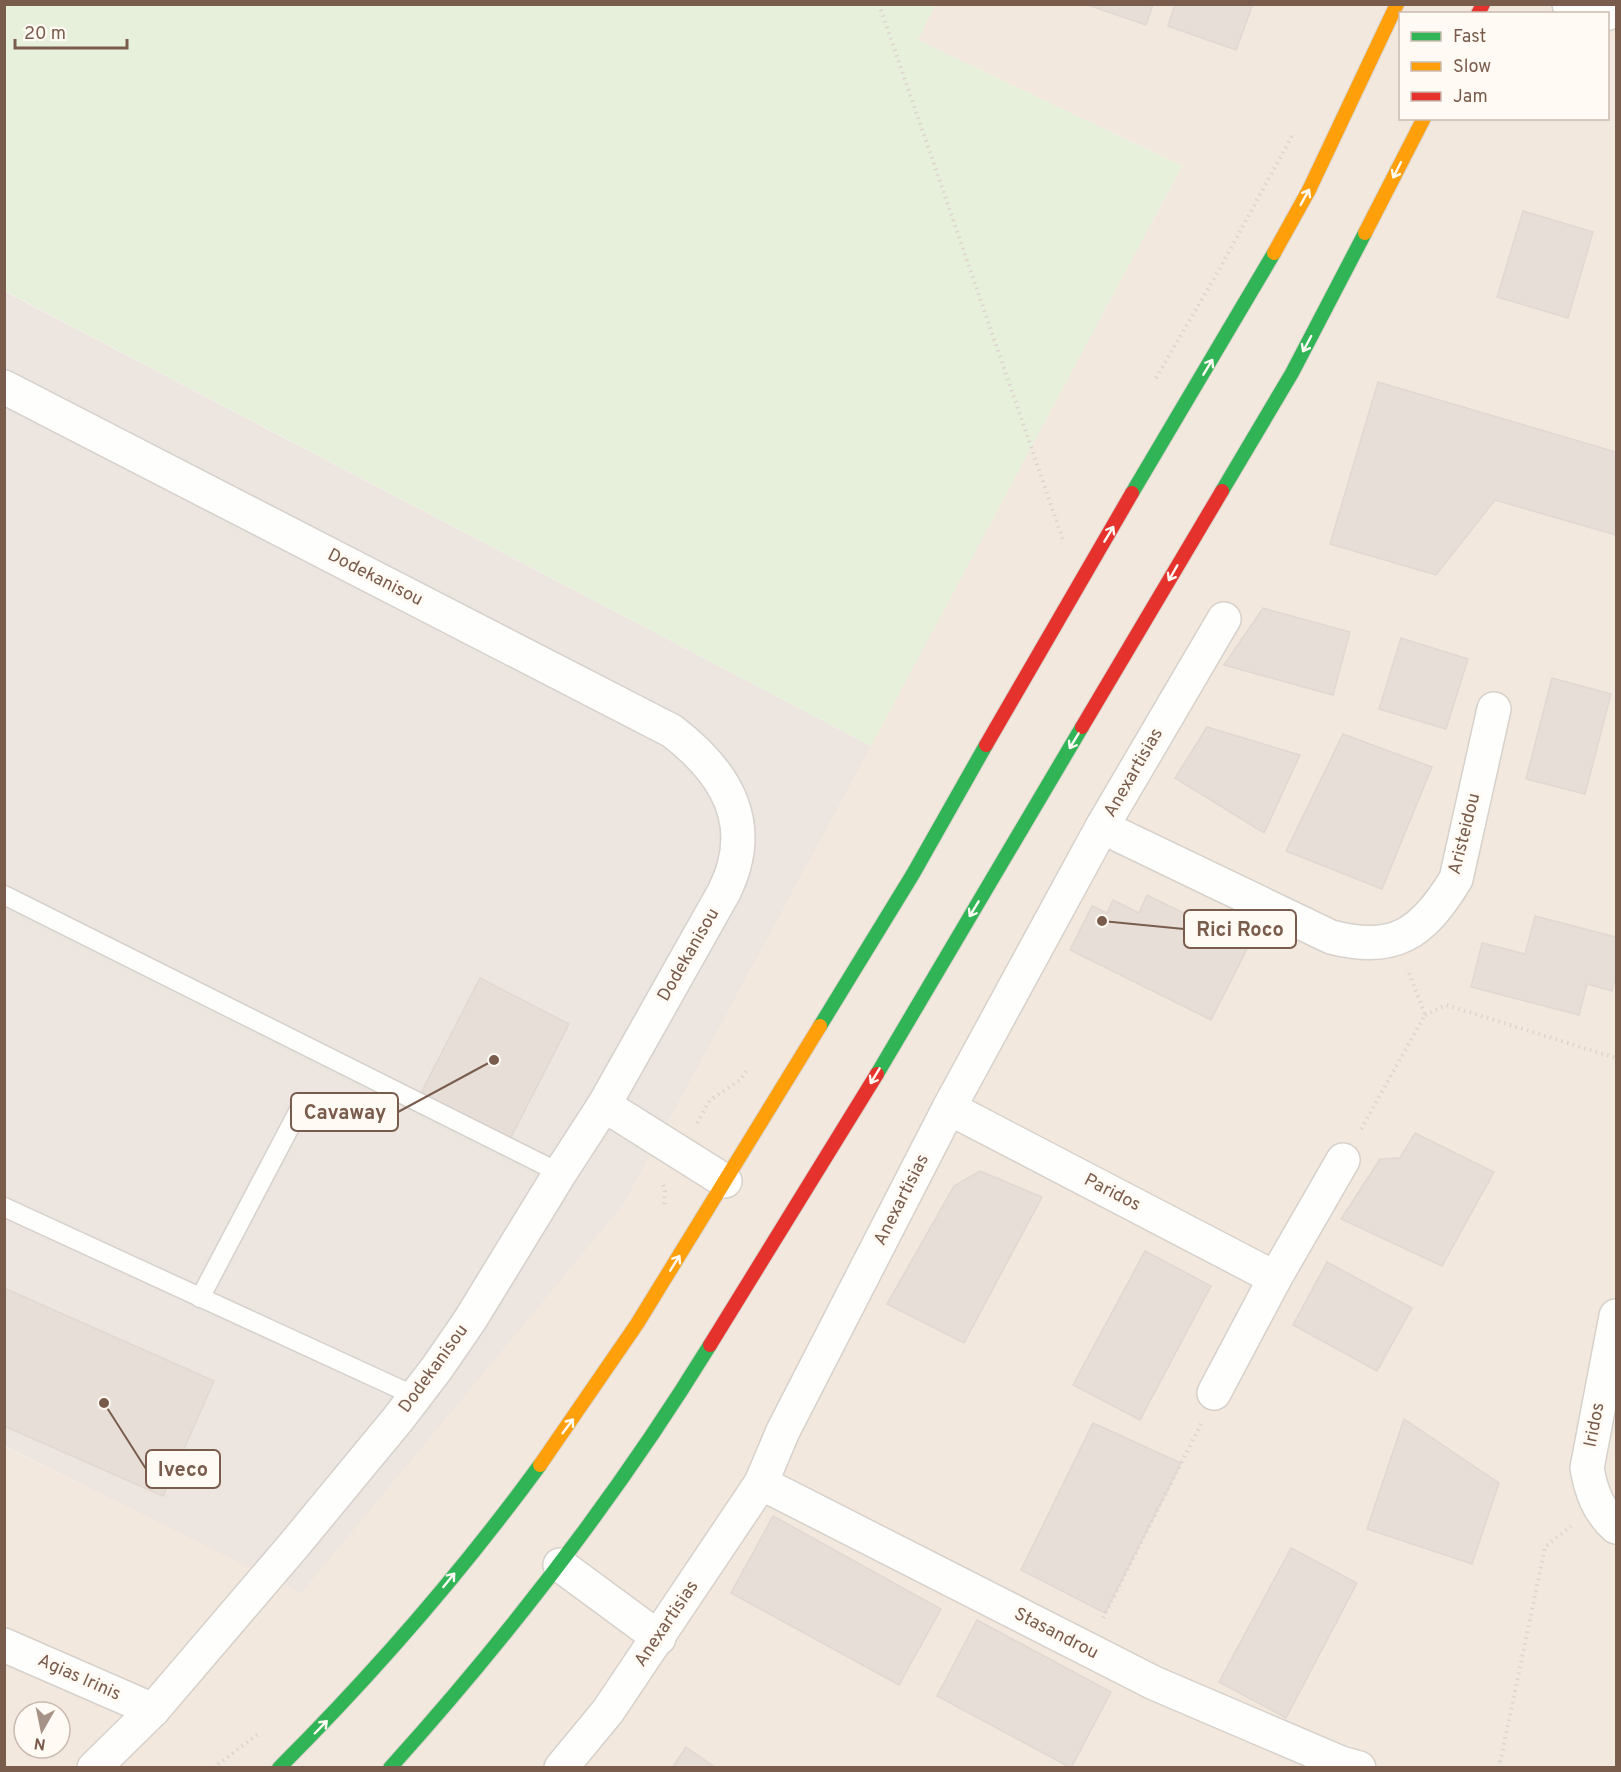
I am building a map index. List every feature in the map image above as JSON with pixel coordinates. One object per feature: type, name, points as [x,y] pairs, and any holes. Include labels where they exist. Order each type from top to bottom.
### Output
[{"type":"main road","points":[[279,1767],[318,1730],[372,1672],[433,1601],[520,1491],[597,1387],[913,874],[1078,584],[1229,332],[1309,190],[1397,4]]},
{"type":"main road","points":[[390,1767],[454,1697],[560,1565],[690,1378],[860,1102],[1292,373],[1423,120]]},
{"type":"street","points":[[1569,4],[1599,12]]},
{"type":"street","name":"Dodekanisou","points":[[4,387],[672,731],[690,744],[719,777],[736,815],[738,838],[735,864],[724,892],[604,1105],[470,1320],[416,1396],[294,1545],[153,1710],[94,1767]]},
{"type":"street","name":"Anexartisias","points":[[561,1767],[608,1711],[761,1483],[783,1431],[948,1108],[1102,827],[1224,619]]},
{"type":"street","name":"Aristeidou","points":[[1102,827],[1331,938],[1356,944],[1375,944],[1396,939],[1421,925],[1441,904],[1456,879],[1494,709]]},
{"type":"street","points":[[604,1105],[725,1181]]},
{"type":"street","name":"Paridos","points":[[948,1108],[1275,1278]]},
{"type":"street","points":[[1214,1393],[1275,1278],[1343,1160]]},
{"type":"street","name":"Iridos","points":[[1607,1516],[1590,1487],[1587,1468],[1617,1316]]},
{"type":"street","name":"Stasandrou","points":[[761,1483],[1154,1683],[1346,1766]]},
{"type":"street","points":[[560,1565],[659,1638]]},
{"type":"street","name":"Agias Irinis","points":[[4,1645],[153,1710]]},
{"type":"lane","points":[[4,895],[560,1173]]},
{"type":"lane","points":[[200,1298],[299,1110]]},
{"type":"lane","points":[[4,1207],[416,1396]]},
{"type":"path","points":[[879,4],[1078,584]]},
{"type":"path","points":[[1153,383],[1219,270],[1295,129]]},
{"type":"path","points":[[1058,545],[1068,527]]},
{"type":"path","points":[[1396,939],[1425,1015]]},
{"type":"path","points":[[1343,1160],[1425,1015],[1446,1005],[1617,1058]]},
{"type":"path","points":[[664,1210],[663,1184],[710,1100],[740,1080],[747,1071]]},
{"type":"path","points":[[1087,1649],[1201,1424],[1214,1393]]},
{"type":"path","points":[[1499,1767],[1545,1547],[1607,1516]]},
{"type":"path","points":[[213,1767],[265,1730]]},
{"type":"shaded area","points":[[935,5],[1616,5],[1616,1767],[5,1767],[4,1446],[301,1592],[624,1204],[1182,166],[917,40]]},
{"type":"shaded area","points":[[4,291],[871,746],[624,1204],[301,1593],[5,1446]]},
{"type":"green space","points":[[4,5],[935,5],[918,40],[1182,166],[871,746],[5,291]]},
{"type":"building","points":[[1085,4],[1153,4],[1146,25]]},
{"type":"building","points":[[1175,4],[1253,4],[1236,50],[1168,26]]},
{"type":"building","points":[[1523,211],[1593,232],[1568,318],[1497,297]]},
{"type":"building","points":[[1378,382],[1616,452],[1616,535],[1495,500],[1436,575],[1330,544]]},
{"type":"building","points":[[1263,608],[1350,632],[1333,695],[1224,665]]},
{"type":"building","points":[[1401,638],[1468,659],[1446,729],[1379,709]]},
{"type":"building","points":[[1552,678],[1611,694],[1585,794],[1526,779]]},
{"type":"building","points":[[1207,727],[1300,755],[1264,833],[1175,778]]},
{"type":"building","points":[[1343,734],[1432,767],[1382,889],[1286,851]]},
{"type":"building","points":[[1147,895],[1249,945],[1211,1020],[1070,950],[1092,906],[1107,913],[1113,900],[1139,913]]},
{"type":"building","points":[[1535,916],[1616,937],[1616,975],[1612,991],[1587,984],[1579,1015],[1471,987],[1482,943],[1525,954]]},
{"type":"building","points":[[480,978],[569,1024],[508,1143],[419,1097]]},
{"type":"building","points":[[1415,1133],[1494,1172],[1442,1266],[1341,1219],[1380,1159],[1400,1158]]},
{"type":"building","points":[[980,1171],[1042,1197],[964,1343],[887,1304],[954,1186]]},
{"type":"building","points":[[1145,1251],[1211,1286],[1140,1420],[1073,1385]]},
{"type":"building","points":[[1327,1262],[1412,1308],[1377,1371],[1293,1325]]},
{"type":"building","points":[[4,1288],[214,1381],[163,1496],[4,1426]]},
{"type":"building","points":[[1404,1419],[1499,1483],[1472,1564],[1367,1529]]},
{"type":"building","points":[[1093,1423],[1181,1463],[1105,1613],[1021,1570]]},
{"type":"building","points":[[773,1516],[941,1609],[899,1685],[731,1593]]},
{"type":"building","points":[[1291,1548],[1357,1583],[1286,1718],[1219,1682]]},
{"type":"building","points":[[977,1620],[1111,1692],[1071,1768],[937,1696]]},
{"type":"building","points":[[686,1747],[716,1768],[672,1768]]},
{"type":"traffic: fast","points":[[1222,491],[1292,373],[1365,233]]},
{"type":"traffic: fast","points":[[1132,493],[1274,253]]},
{"type":"traffic: fast","points":[[877,1074],[1082,727]]},
{"type":"traffic: fast","points":[[820,1026],[913,874],[986,745]]},
{"type":"traffic: fast","points":[[390,1768],[477,1667],[560,1564],[638,1456],[710,1345]]},
{"type":"traffic: fast","points":[[279,1768],[349,1696],[416,1621],[479,1545],[540,1465]]},
{"type":"traffic: slow","points":[[1274,253],[1309,190],[1397,4]]},
{"type":"traffic: slow","points":[[1365,233],[1423,120]]},
{"type":"traffic: slow","points":[[540,1465],[637,1324],[820,1026]]},
{"type":"traffic: jam","points":[[1479,12],[1483,4]]},
{"type":"traffic: jam","points":[[1082,727],[1222,491]]},
{"type":"traffic: jam","points":[[986,745],[1132,493]]},
{"type":"traffic: jam","points":[[710,1345],[877,1074]]},
{"type":"place","name":"Rici Roco","points":[[1102,921]]},
{"type":"place","name":"Cavaway","points":[[494,1060]]},
{"type":"place","name":"Iveco","points":[[104,1403]]}]
